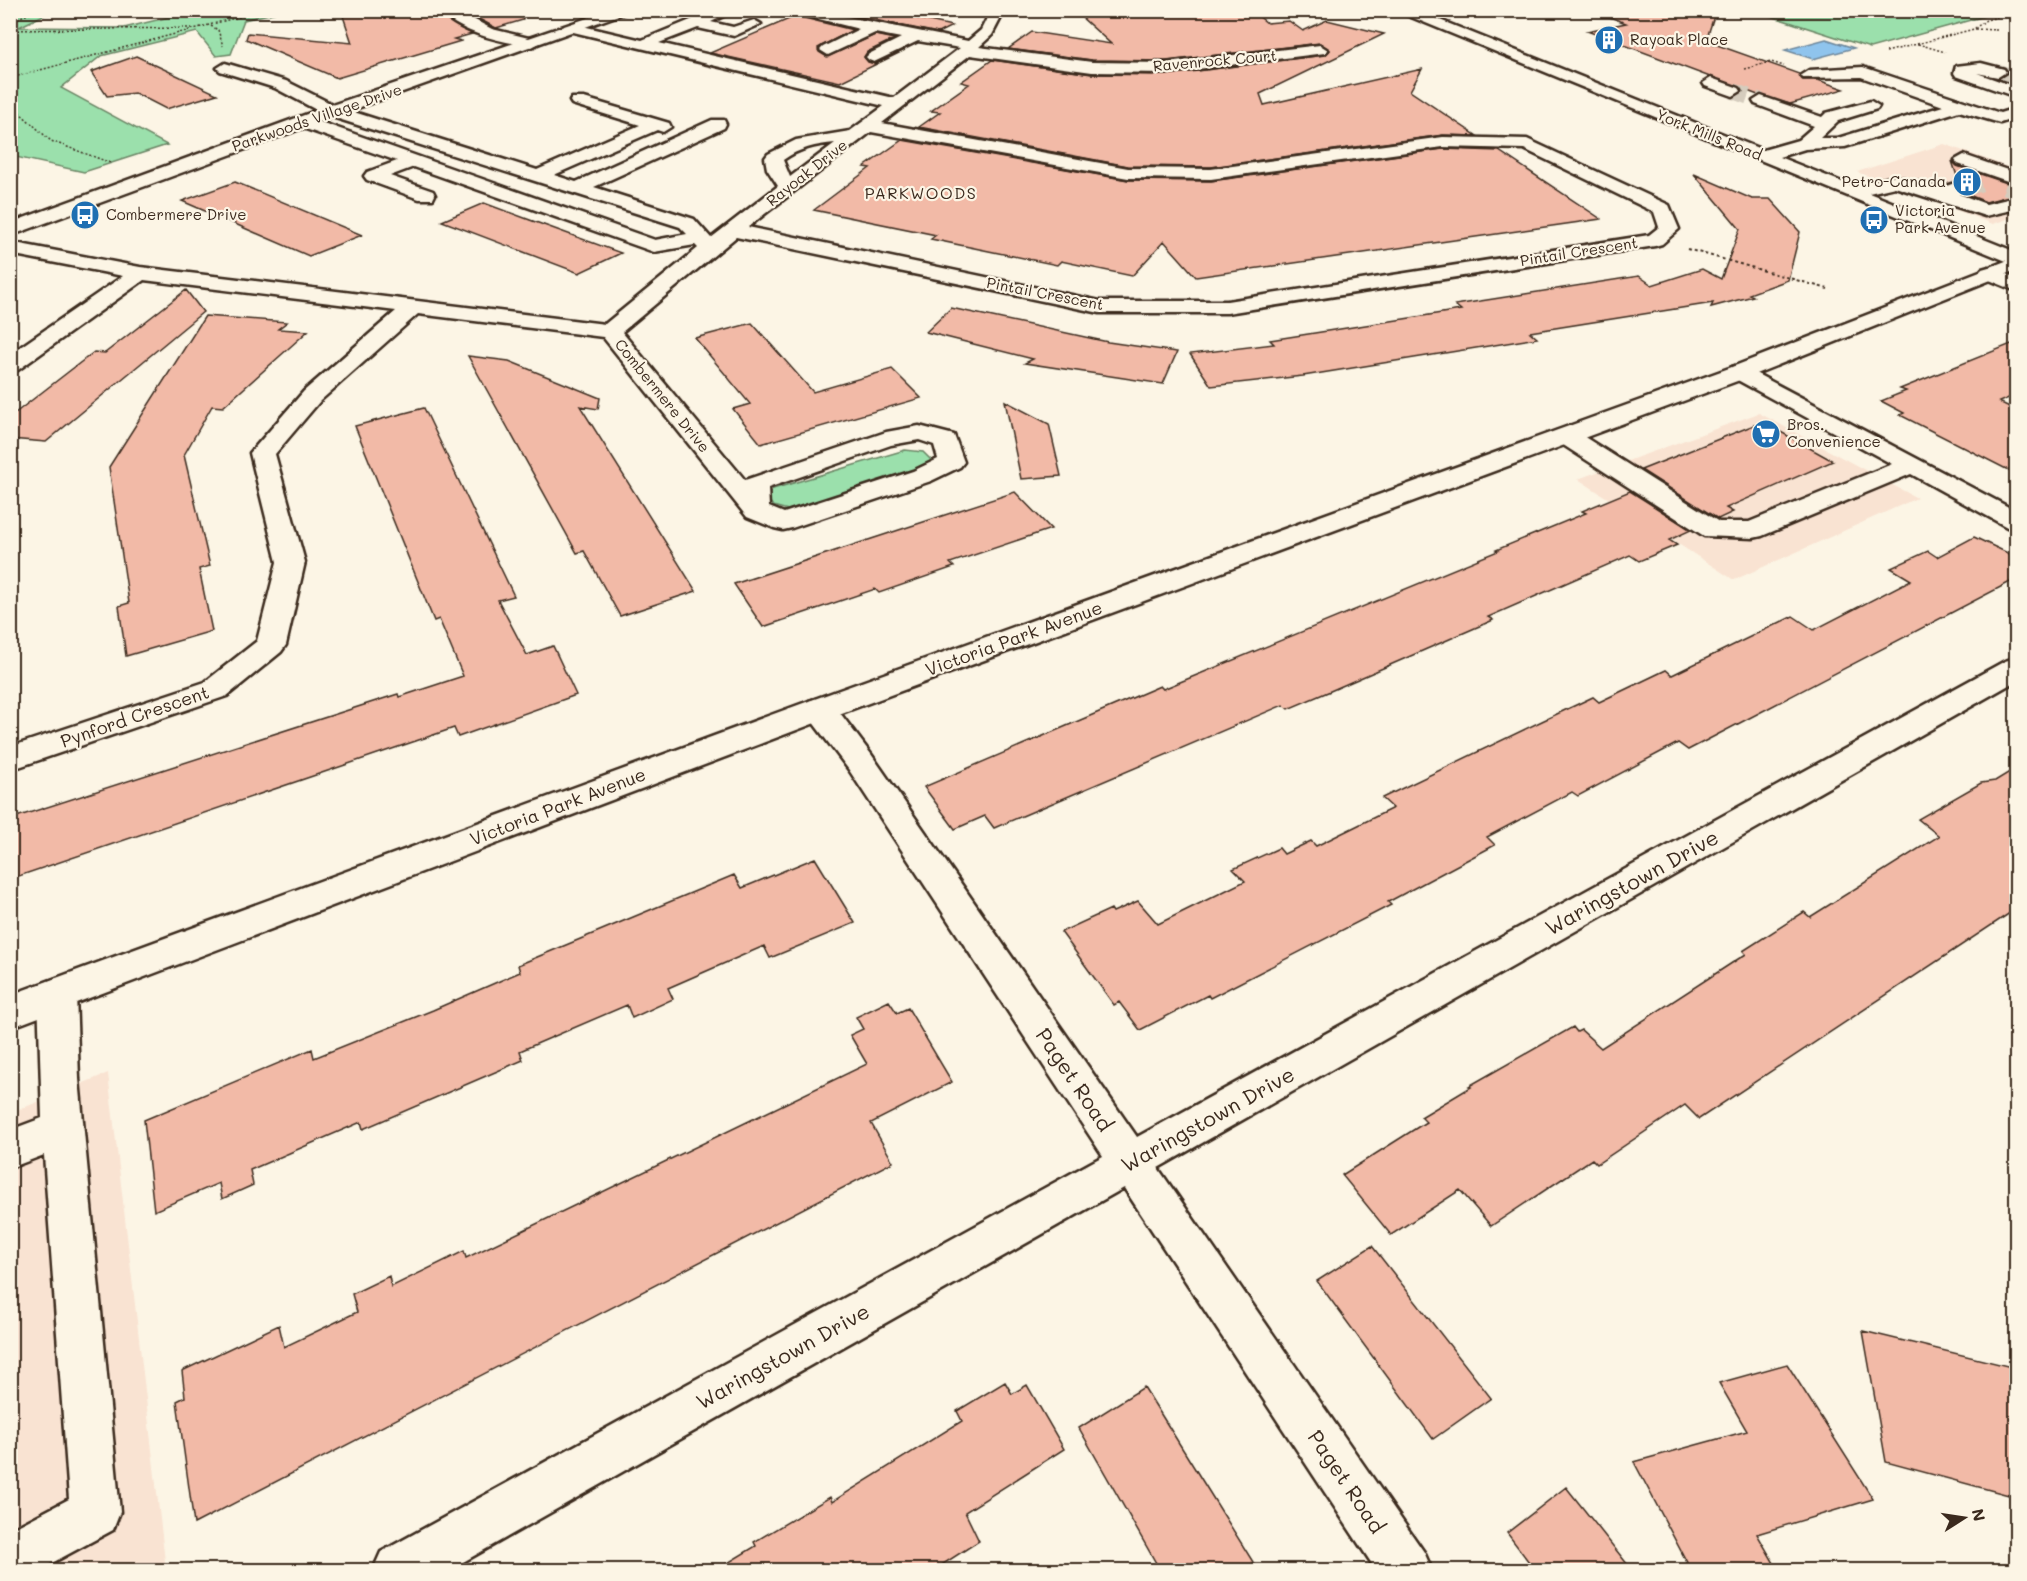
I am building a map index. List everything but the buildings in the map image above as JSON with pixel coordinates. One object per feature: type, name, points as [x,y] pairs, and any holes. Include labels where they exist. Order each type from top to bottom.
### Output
[{"type":"street","points":[[446,10],[459,21],[500,37],[532,43]]},
{"type":"street","name":"Parkwoods Village Drive","points":[[10,230],[332,111],[626,10]]},
{"type":"street","points":[[642,45],[729,10]]},
{"type":"street","name":"Ravenrock Court","points":[[790,10],[969,48],[1092,66],[1166,68],[1320,51]]},
{"type":"street","name":"Rayoak Drive","points":[[610,331],[705,243],[732,230],[969,48],[987,32],[998,10]]},
{"type":"street","name":"York Mills Road","points":[[1401,10],[2016,261]]},
{"type":"street","points":[[695,24],[734,32],[754,24]]},
{"type":"street","points":[[574,28],[897,104]]},
{"type":"street","points":[[828,50],[873,28]]},
{"type":"street","points":[[874,57],[916,36]]},
{"type":"street","points":[[225,68],[253,73],[312,98],[332,111],[687,223],[705,243]]},
{"type":"street","points":[[1998,72],[1981,68],[1961,69],[1962,73],[1974,79],[2016,92]]},
{"type":"street","points":[[1809,75],[1846,71],[1863,72],[1959,106],[2011,118]]},
{"type":"street","points":[[1908,88],[1940,79],[1990,93]]},
{"type":"street","points":[[1711,83],[1733,91]]},
{"type":"street","points":[[578,101],[691,136]]},
{"type":"street","points":[[1761,101],[1825,124]]},
{"type":"street","points":[[1804,144],[1832,117],[1871,106]]},
{"type":"street","points":[[1762,156],[1804,144],[1839,143],[1959,106]]},
{"type":"street","points":[[303,122],[654,246],[705,243]]},
{"type":"street","points":[[577,188],[718,124]]},
{"type":"street","points":[[537,176],[655,125]]},
{"type":"street","points":[[788,187],[776,169],[774,158],[785,149],[809,141],[861,131]]},
{"type":"street","name":"Pintail Crescent","points":[[732,230],[1100,307],[1227,307],[1655,240],[1669,229],[1662,209],[1527,144],[1477,141],[1443,142],[1211,174],[1128,173],[861,131]]},
{"type":"street","points":[[1964,160],[1999,179]]},
{"type":"street","points":[[414,161],[373,176],[426,195]]},
{"type":"street","points":[[1851,192],[1895,181],[1957,192],[1985,210],[2004,204]]},
{"type":"street","name":"Combermere Drive","points":[[10,248],[140,273],[610,331],[756,511],[783,522],[922,476],[951,462],[945,440],[919,433],[886,439],[755,484],[756,511]]},
{"type":"street","name":"Victoria Park Avenue","points":[[10,1012],[820,709],[1740,372],[2016,261]]},
{"type":"street","points":[[10,365],[140,273]]},
{"type":"street","points":[[1989,273],[2016,285]]},
{"type":"street","name":"Pynford Crescent","points":[[10,759],[216,689],[271,645],[291,562],[262,453],[312,396],[412,308]]},
{"type":"street","points":[[1740,372],[2016,521]]},
{"type":"street","points":[[1566,436],[1713,530],[1753,530],[1912,465]]},
{"type":"street","name":"Waringstown Drive","points":[[399,1570],[2016,668]]},
{"type":"street","name":"Paget Road","points":[[820,709],[860,762],[1406,1570]]},
{"type":"street","points":[[10,1558],[95,1512],[59,1079],[57,994]]},
{"type":"street","points":[[10,1149],[64,1128]]},
{"type":"path","points":[[10,21],[39,10]]},
{"type":"path","points":[[10,78],[265,10]]},
{"type":"path","points":[[1974,29],[1986,20],[2016,11]]},
{"type":"path","points":[[10,30],[202,28]]},
{"type":"path","points":[[1882,52],[1974,29],[1997,30]]},
{"type":"path","points":[[10,104],[52,141],[115,164]]},
{"type":"path","points":[[1655,240],[1828,289]]},
{"type":"shaded area","points":[[1944,144],[2016,170],[2016,216],[1993,224],[1857,172]]},
{"type":"shaded area","points":[[1759,413],[1917,498],[1734,580],[1578,479]]},
{"type":"shaded area","points":[[108,1073],[166,1570],[11,1570],[11,1113]]},
{"type":"green space","points":[[29,11],[52,11],[19,27],[124,28],[194,11],[281,11],[244,20],[231,54],[216,56],[197,32],[101,56],[61,88],[167,145],[84,172],[11,156],[11,16]]},
{"type":"green space","points":[[1755,11],[2003,11],[1870,48]]},
{"type":"green space","points":[[905,450],[923,452],[931,460],[926,469],[788,510],[773,506],[766,497],[773,489]]},
{"type":"water","points":[[1826,39],[1854,48],[1813,59],[1785,50]]},
{"type":"tunnel","points":[[1998,72],[2016,78]]},
{"type":"tunnel","points":[[1733,91],[1761,101]]},
{"type":"tunnel","points":[[1960,187],[1983,180]]},
{"type":"tunnel","points":[[2006,184],[2016,188]]},
{"type":"place","name":"Rayoak Place","points":[[1609,40]]},
{"type":"place","name":"Petro-Canada","points":[[1967,182]]},
{"type":"place","name":"Combermere Drive","points":[[85,215]]},
{"type":"place","name":"Victoria Park Avenue","points":[[1874,220]]},
{"type":"place","name":"Bros. Convenience","points":[[1766,434]]},
{"type":"district","name":"PARKWOODS","points":[[921,193]]}]
